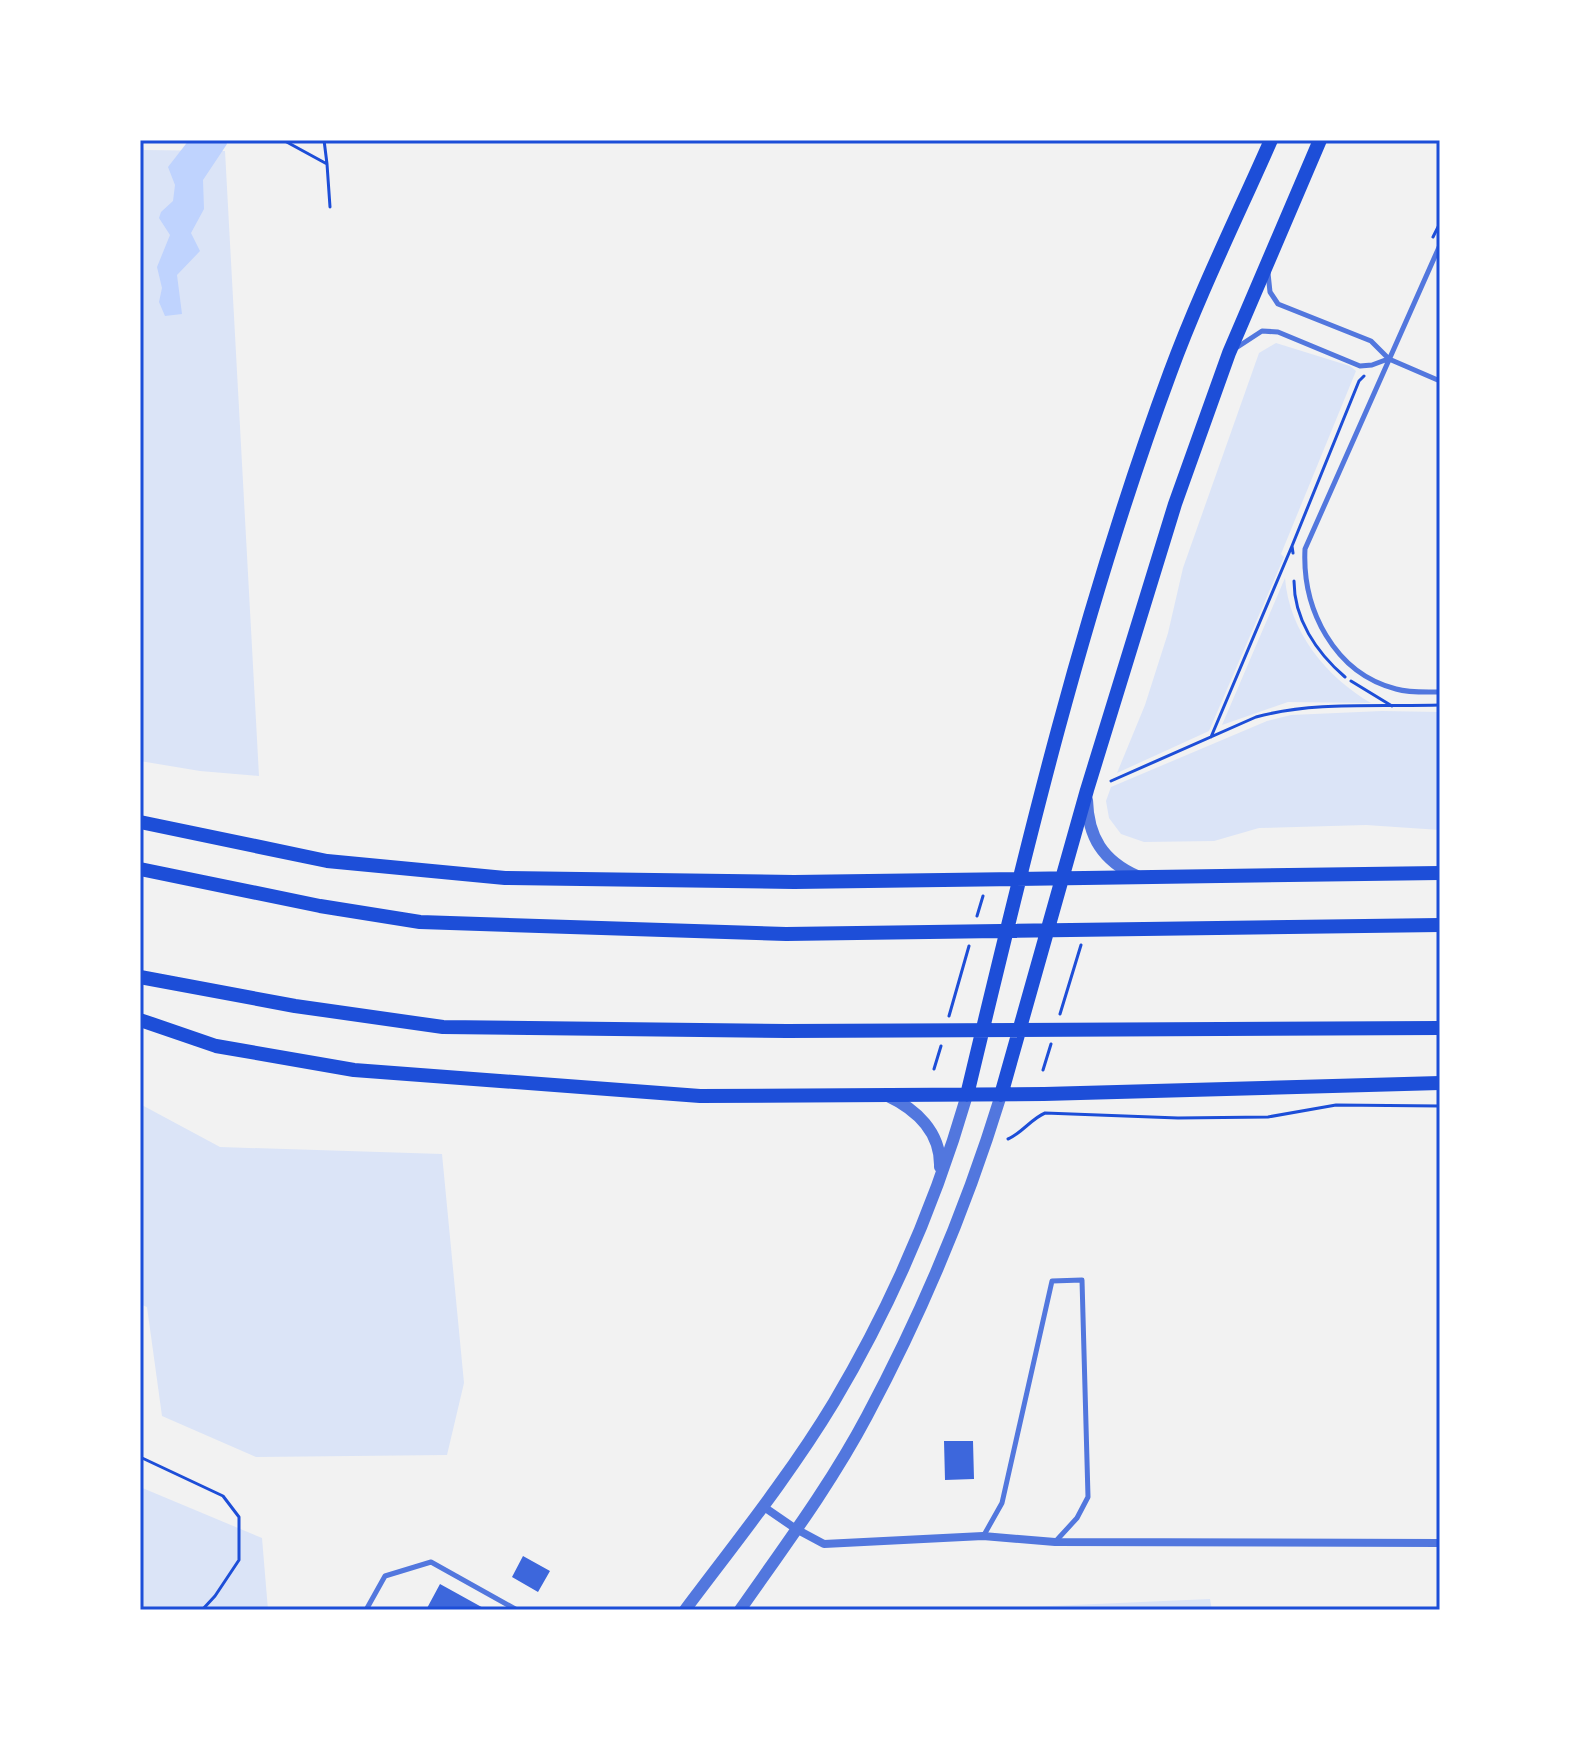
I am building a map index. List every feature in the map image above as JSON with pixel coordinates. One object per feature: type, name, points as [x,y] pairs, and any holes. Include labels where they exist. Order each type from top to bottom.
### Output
[{"type":"main road","points":[[967,1095],[1018,879],[1056,736],[1125,502],[1171,370],[1271,140]]},
{"type":"main road","points":[[1001,1095],[1087,790],[1175,504],[1229,353],[1320,140]]},
{"type":"main road","points":[[140,822],[327,861],[505,878],[696,882],[1440,873]]},
{"type":"main road","points":[[140,869],[320,906],[420,922],[786,934],[1440,925]]},
{"type":"main road","points":[[140,977],[295,1006],[443,1027],[787,1031],[1440,1028]]},
{"type":"main road","points":[[140,1020],[216,1046],[354,1070],[700,1096],[1244,1091],[1440,1083]]},
{"type":"street","points":[[1087,790],[1091,832],[1099,846],[1121,869],[1140,878]]},
{"type":"street","points":[[886,1095],[904,1104],[925,1122],[935,1139],[940,1157],[939,1178]]},
{"type":"street","points":[[685,1610],[764,1507],[834,1403],[881,1316],[924,1222],[967,1095]]},
{"type":"street","points":[[740,1610],[866,1418],[953,1235],[1001,1095]]},
{"type":"street","points":[[764,1507],[824,1544],[983,1536],[1055,1542],[1440,1543]]},
{"type":"lane","points":[[1440,245],[1305,549],[1303,575],[1311,606],[1325,636],[1361,674],[1399,690],[1440,692]]},
{"type":"lane","points":[[1269,256],[1267,275],[1270,292],[1278,304],[1371,341],[1389,359],[1440,381]]},
{"type":"lane","points":[[1229,353],[1262,331],[1278,332],[1360,366],[1389,359]]},
{"type":"lane","points":[[983,1536],[1002,1503],[1052,1281],[1082,1280],[1088,1497],[1077,1518],[1055,1542]]},
{"type":"lane","points":[[366,1610],[385,1576],[431,1562],[517,1610]]},
{"type":"path","points":[[283,140],[327,164]]},
{"type":"path","points":[[324,140],[330,207]]},
{"type":"path","points":[[1211,737],[1292,546]]},
{"type":"path","points":[[1111,781],[1256,717],[1278,711],[1308,707],[1440,705]]},
{"type":"path","points":[[975,924],[983,895]]},
{"type":"path","points":[[946,1026],[971,939]]},
{"type":"path","points":[[1056,1027],[1083,940]]},
{"type":"path","points":[[934,1069],[942,1040]]},
{"type":"path","points":[[1043,1070],[1052,1041]]},
{"type":"path","points":[[1008,1139],[1017,1135],[1032,1119],[1045,1113],[1178,1118],[1268,1117],[1336,1105],[1440,1106]]},
{"type":"path","points":[[140,1457],[223,1496],[239,1517],[239,1560],[202,1610]]},
{"type":"shaded area","points":[[140,140],[144,150],[225,151],[259,776],[200,771],[140,761]]},
{"type":"shaded area","points":[[1276,343],[1350,366],[1356,371],[1281,554],[1284,557],[1209,731],[1117,773],[1145,705],[1168,633],[1183,568],[1259,353]]},
{"type":"shaded area","points":[[1285,578],[1294,616],[1313,651],[1339,680],[1371,703],[1288,702],[1222,725]]},
{"type":"shaded area","points":[[1440,712],[1440,830],[1366,825],[1259,828],[1214,841],[1144,842],[1121,834],[1109,818],[1106,801],[1111,787],[1267,721],[1291,715]]},
{"type":"shaded area","points":[[140,1104],[220,1147],[442,1154],[464,1383],[447,1455],[256,1457],[162,1416],[147,1307],[140,1304]]},
{"type":"shaded area","points":[[140,1487],[262,1538],[268,1610],[140,1610]]},
{"type":"shaded area","points":[[1210,1599],[1212,1610],[957,1610]]},
{"type":"water","points":[[189,140],[225,140],[227,144],[203,180],[204,209],[191,233],[200,251],[177,275],[182,314],[165,316],[159,302],[162,288],[157,267],[170,235],[159,218],[173,201],[175,185],[168,167]]},
{"type":"building","points":[[944,1441],[973,1441],[974,1479],[945,1480]]},
{"type":"building","points":[[523,1556],[550,1571],[538,1592],[512,1577]]},
{"type":"building","points":[[440,1584],[487,1610],[426,1610]]}]
